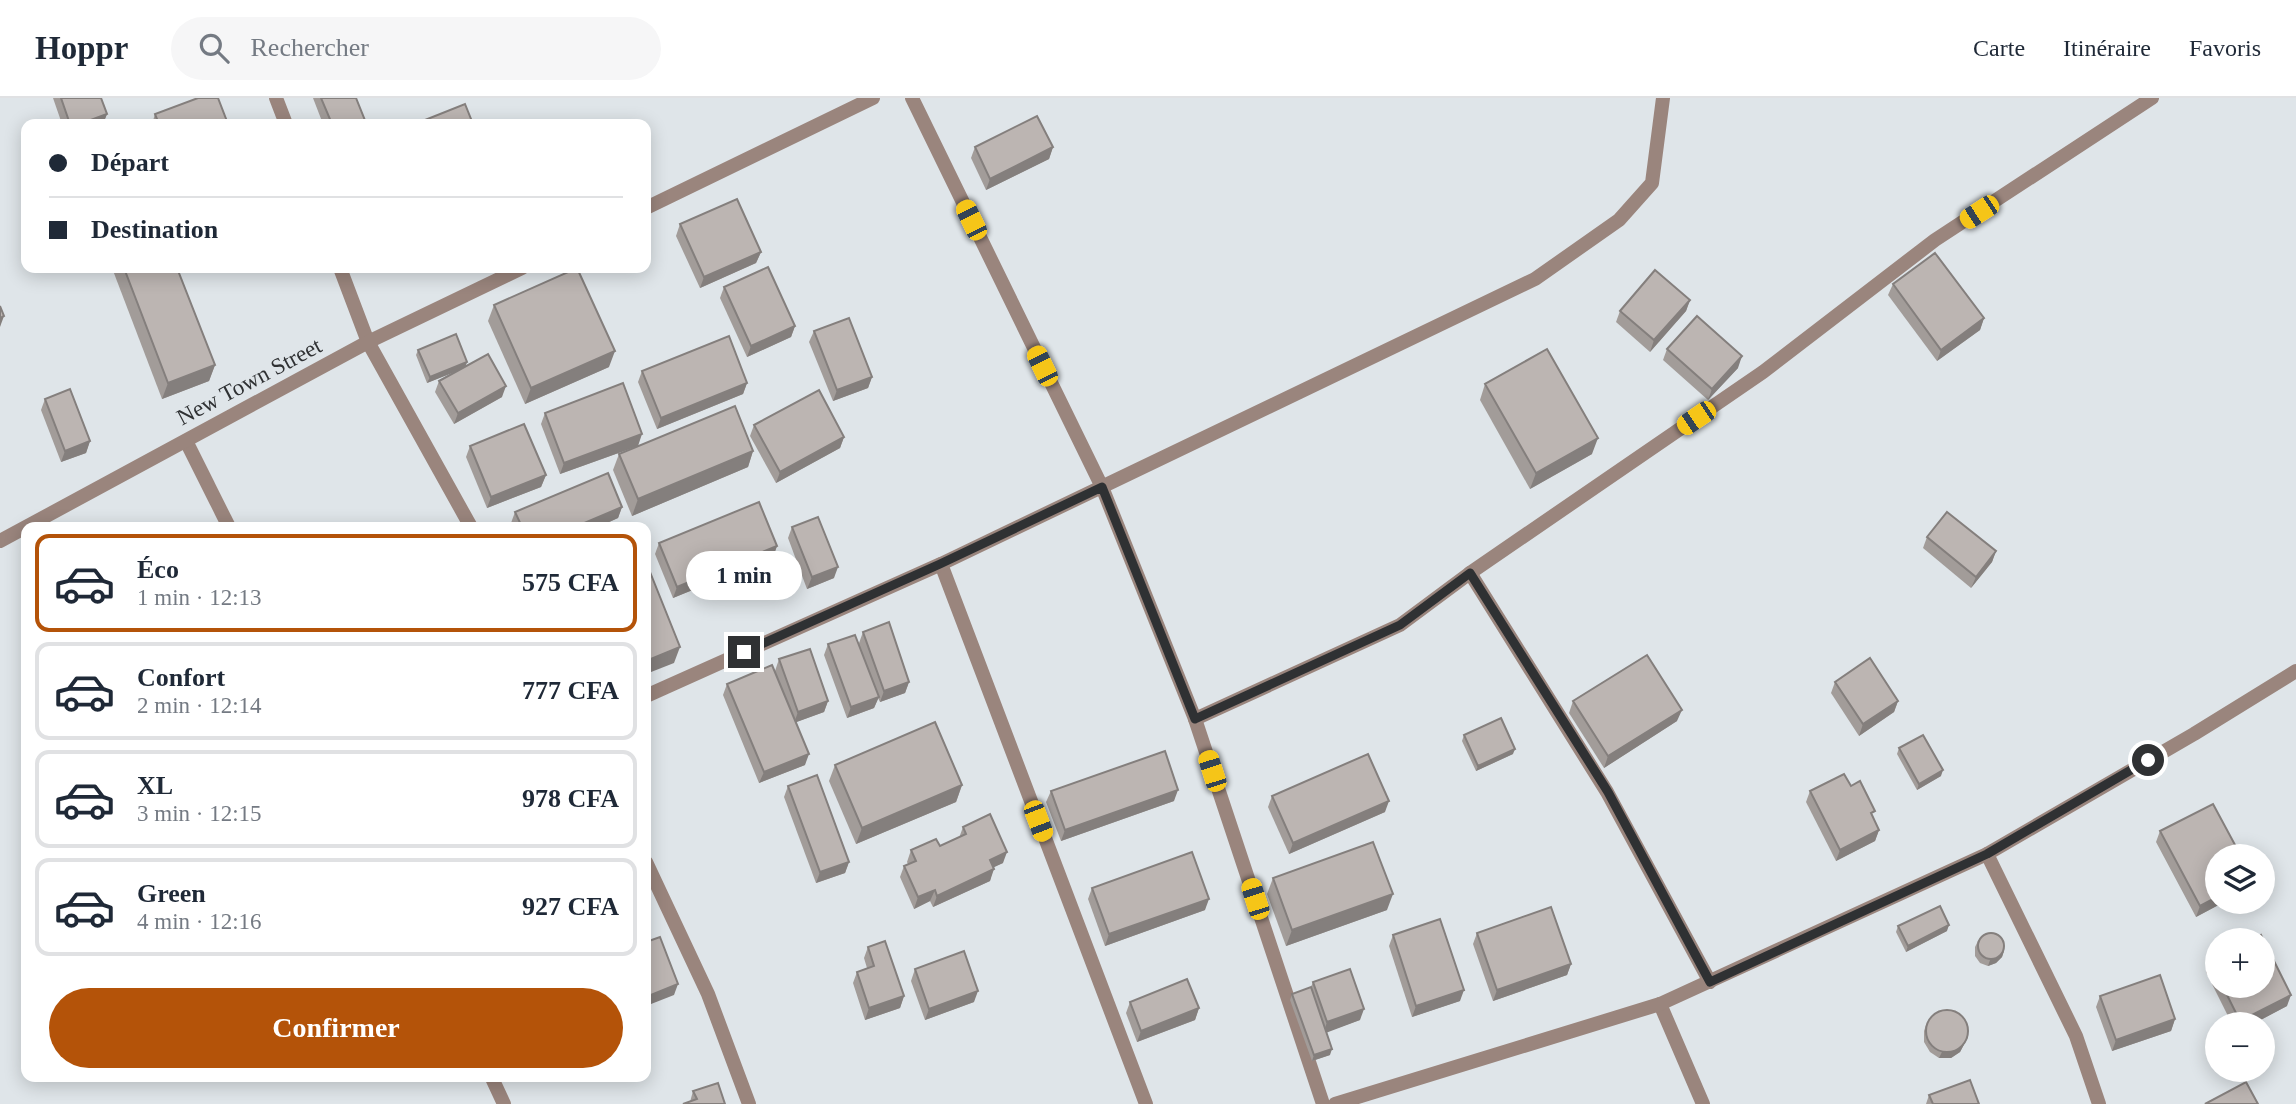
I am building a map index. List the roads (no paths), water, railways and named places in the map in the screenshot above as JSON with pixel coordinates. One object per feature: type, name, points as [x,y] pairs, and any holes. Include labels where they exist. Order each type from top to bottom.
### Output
[{"type":"street","points":[[276,98],[284,119]]},
{"type":"street","points":[[651,206],[873,98]]},
{"type":"street","points":[[912,98],[1102,487],[1195,719],[1322,1104]]},
{"type":"street","points":[[651,694],[940,564],[1535,279],[1619,220],[1652,183],[1663,98]]},
{"type":"street","points":[[1195,719],[1400,625],[1470,573],[1763,372],[1935,240],[2151,98]]},
{"type":"street","points":[[342,273],[368,342],[468,522]]},
{"type":"street","name":"New Town Street","points":[[35,522],[368,342],[512,273]]},
{"type":"street","points":[[186,440],[227,522]]},
{"type":"street","name":"New Town Street","points":[[0,541],[21,530]]},
{"type":"street","points":[[940,564],[1146,1104]]},
{"type":"street","points":[[1470,573],[1608,792],[1710,982]]},
{"type":"street","points":[[1335,1104],[1660,1004],[1710,982],[1987,854],[2194,734],[2296,671]]},
{"type":"street","points":[[1987,854],[2076,1036],[2099,1104]]},
{"type":"street","points":[[651,873],[708,995],[749,1104]]},
{"type":"street","points":[[1660,1004],[1703,1104]]},
{"type":"street","points":[[494,1082],[503,1104]]}]
